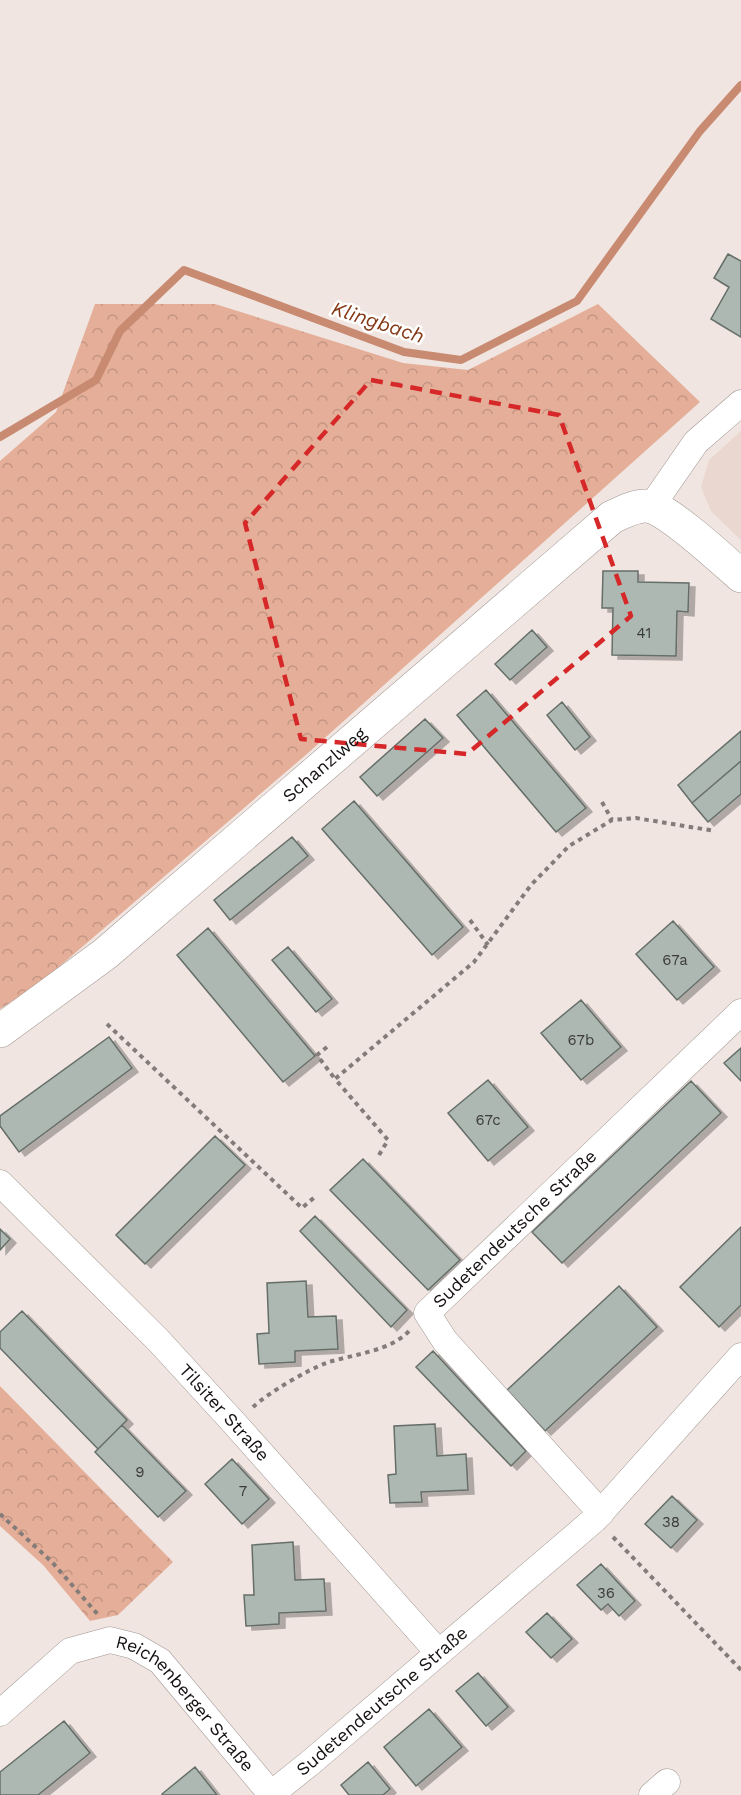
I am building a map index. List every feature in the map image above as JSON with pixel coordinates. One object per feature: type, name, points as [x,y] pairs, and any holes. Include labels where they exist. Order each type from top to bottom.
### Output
[{"type":"street","points":[[741,403],[696,442],[651,507],[669,516],[741,576]]},
{"type":"street","name":"Schanzlweg","points":[[0,1031],[105,954],[612,517],[631,508],[651,507]]},
{"type":"street","name":"Sudetendeutsche Straße","points":[[598,1516],[445,1341],[428,1313],[741,1012]]},
{"type":"street","name":"Tilsiter Straße","points":[[0,1184],[158,1340],[438,1652]]},
{"type":"street","name":"Sudetendeutsche Straße","points":[[271,1795],[598,1516],[741,1356]]},
{"type":"street","name":"Reichenberger Straße","points":[[0,1713],[70,1651],[110,1640],[134,1646],[160,1661],[271,1795]]},
{"type":"path","points":[[602,802],[612,820]]},
{"type":"path","points":[[335,1079],[474,963],[531,885],[569,846],[612,820],[636,818],[716,831]]},
{"type":"path","points":[[470,920],[488,945]]},
{"type":"path","points":[[107,1024],[302,1208],[317,1195]]},
{"type":"path","points":[[327,1047],[317,1056],[388,1140],[379,1155]]},
{"type":"path","points":[[235,1424],[264,1397],[324,1364],[391,1344],[403,1338],[428,1313]]},
{"type":"path","points":[[0,1514],[52,1562],[99,1615],[110,1640]]},
{"type":"path","points":[[598,1516],[741,1670]]},
{"type":"highlighted area","points":[[371,380],[559,415],[631,616],[467,754],[301,739],[245,523]]},
{"type":"shaded area","points":[[741,431],[741,540],[711,511],[701,487],[709,460]]},
{"type":"green space","points":[[95,304],[215,304],[403,363],[468,370],[598,304],[700,402],[308,753],[39,984],[0,1009],[0,461],[56,412]]},
{"type":"green space","points":[[0,1386],[173,1562],[118,1615],[90,1621],[43,1565],[0,1526]]},
{"type":"building","points":[[728,254],[741,261],[741,337],[711,319],[729,287],[714,278]]},
{"type":"building","points":[[603,571],[638,571],[638,582],[689,583],[688,612],[677,611],[676,656],[612,655],[613,608],[602,608]]},
{"type":"building","points":[[532,630],[547,647],[510,680],[495,664]]},
{"type":"building","points":[[486,690],[586,808],[556,832],[457,715]]},
{"type":"building","points":[[562,702],[590,737],[575,750],[547,715]]},
{"type":"building","points":[[425,719],[443,738],[377,796],[360,777]]},
{"type":"building","points":[[741,731],[741,761],[692,803],[678,785]]},
{"type":"building","points":[[741,761],[741,794],[708,822],[692,803]]},
{"type":"building","points":[[354,801],[463,927],[432,955],[322,829]]},
{"type":"building","points":[[292,837],[308,856],[230,920],[214,900]]},
{"type":"building","points":[[673,921],[714,967],[677,1000],[636,954]]},
{"type":"building","points":[[208,928],[315,1056],[283,1082],[177,955]]},
{"type":"building","points":[[288,947],[332,999],[316,1012],[272,960]]},
{"type":"building","points":[[581,1000],[621,1047],[581,1080],[541,1033]]},
{"type":"building","points":[[109,1037],[132,1068],[19,1152],[0,1126],[0,1116]]},
{"type":"building","points":[[741,1048],[741,1081],[724,1063]]},
{"type":"building","points":[[488,1080],[528,1127],[488,1161],[448,1113]]},
{"type":"building","points":[[691,1081],[721,1113],[562,1263],[532,1232]]},
{"type":"building","points":[[215,1136],[245,1165],[145,1264],[116,1235]]},
{"type":"building","points":[[363,1159],[460,1260],[428,1290],[330,1190]]},
{"type":"building","points":[[315,1216],[407,1310],[391,1327],[300,1231]]},
{"type":"building","points":[[741,1227],[741,1305],[719,1327],[680,1287]]},
{"type":"building","points":[[0,1229],[10,1239],[0,1250]]},
{"type":"building","points":[[306,1281],[308,1317],[336,1316],[338,1349],[295,1351],[295,1362],[259,1364],[257,1334],[269,1333],[267,1283]]},
{"type":"building","points":[[619,1286],[657,1327],[545,1431],[507,1390]]},
{"type":"building","points":[[22,1311],[127,1420],[98,1449],[0,1348],[0,1332]]},
{"type":"building","points":[[433,1351],[526,1451],[511,1466],[416,1367]]},
{"type":"building","points":[[435,1424],[437,1456],[466,1454],[468,1490],[421,1492],[422,1502],[390,1503],[388,1475],[396,1474],[394,1426]]},
{"type":"building","points":[[122,1425],[186,1491],[158,1517],[95,1452]]},
{"type":"building","points":[[232,1459],[269,1499],[242,1524],[205,1484]]},
{"type":"building","points":[[672,1496],[697,1520],[671,1548],[645,1524]]},
{"type":"building","points":[[293,1542],[295,1580],[324,1579],[326,1611],[279,1613],[279,1624],[246,1626],[244,1595],[254,1595],[252,1545]]},
{"type":"building","points":[[601,1564],[635,1601],[619,1616],[608,1604],[601,1610],[577,1585]]},
{"type":"building","points":[[547,1613],[572,1639],[551,1658],[526,1632]]},
{"type":"building","points":[[478,1673],[508,1707],[486,1726],[456,1691]]},
{"type":"building","points":[[429,1709],[462,1747],[416,1786],[384,1747]]},
{"type":"building","points":[[64,1721],[90,1753],[38,1795],[0,1795],[0,1772]]},
{"type":"building","points":[[368,1762],[390,1789],[383,1795],[349,1795],[341,1785]]},
{"type":"building","points":[[195,1767],[217,1795],[162,1795],[162,1794]]},
{"type":"waterway","name":"Klingbach","points":[[0,437],[96,380],[120,331],[184,270],[404,352],[461,360],[577,301],[700,131],[741,85]]}]
